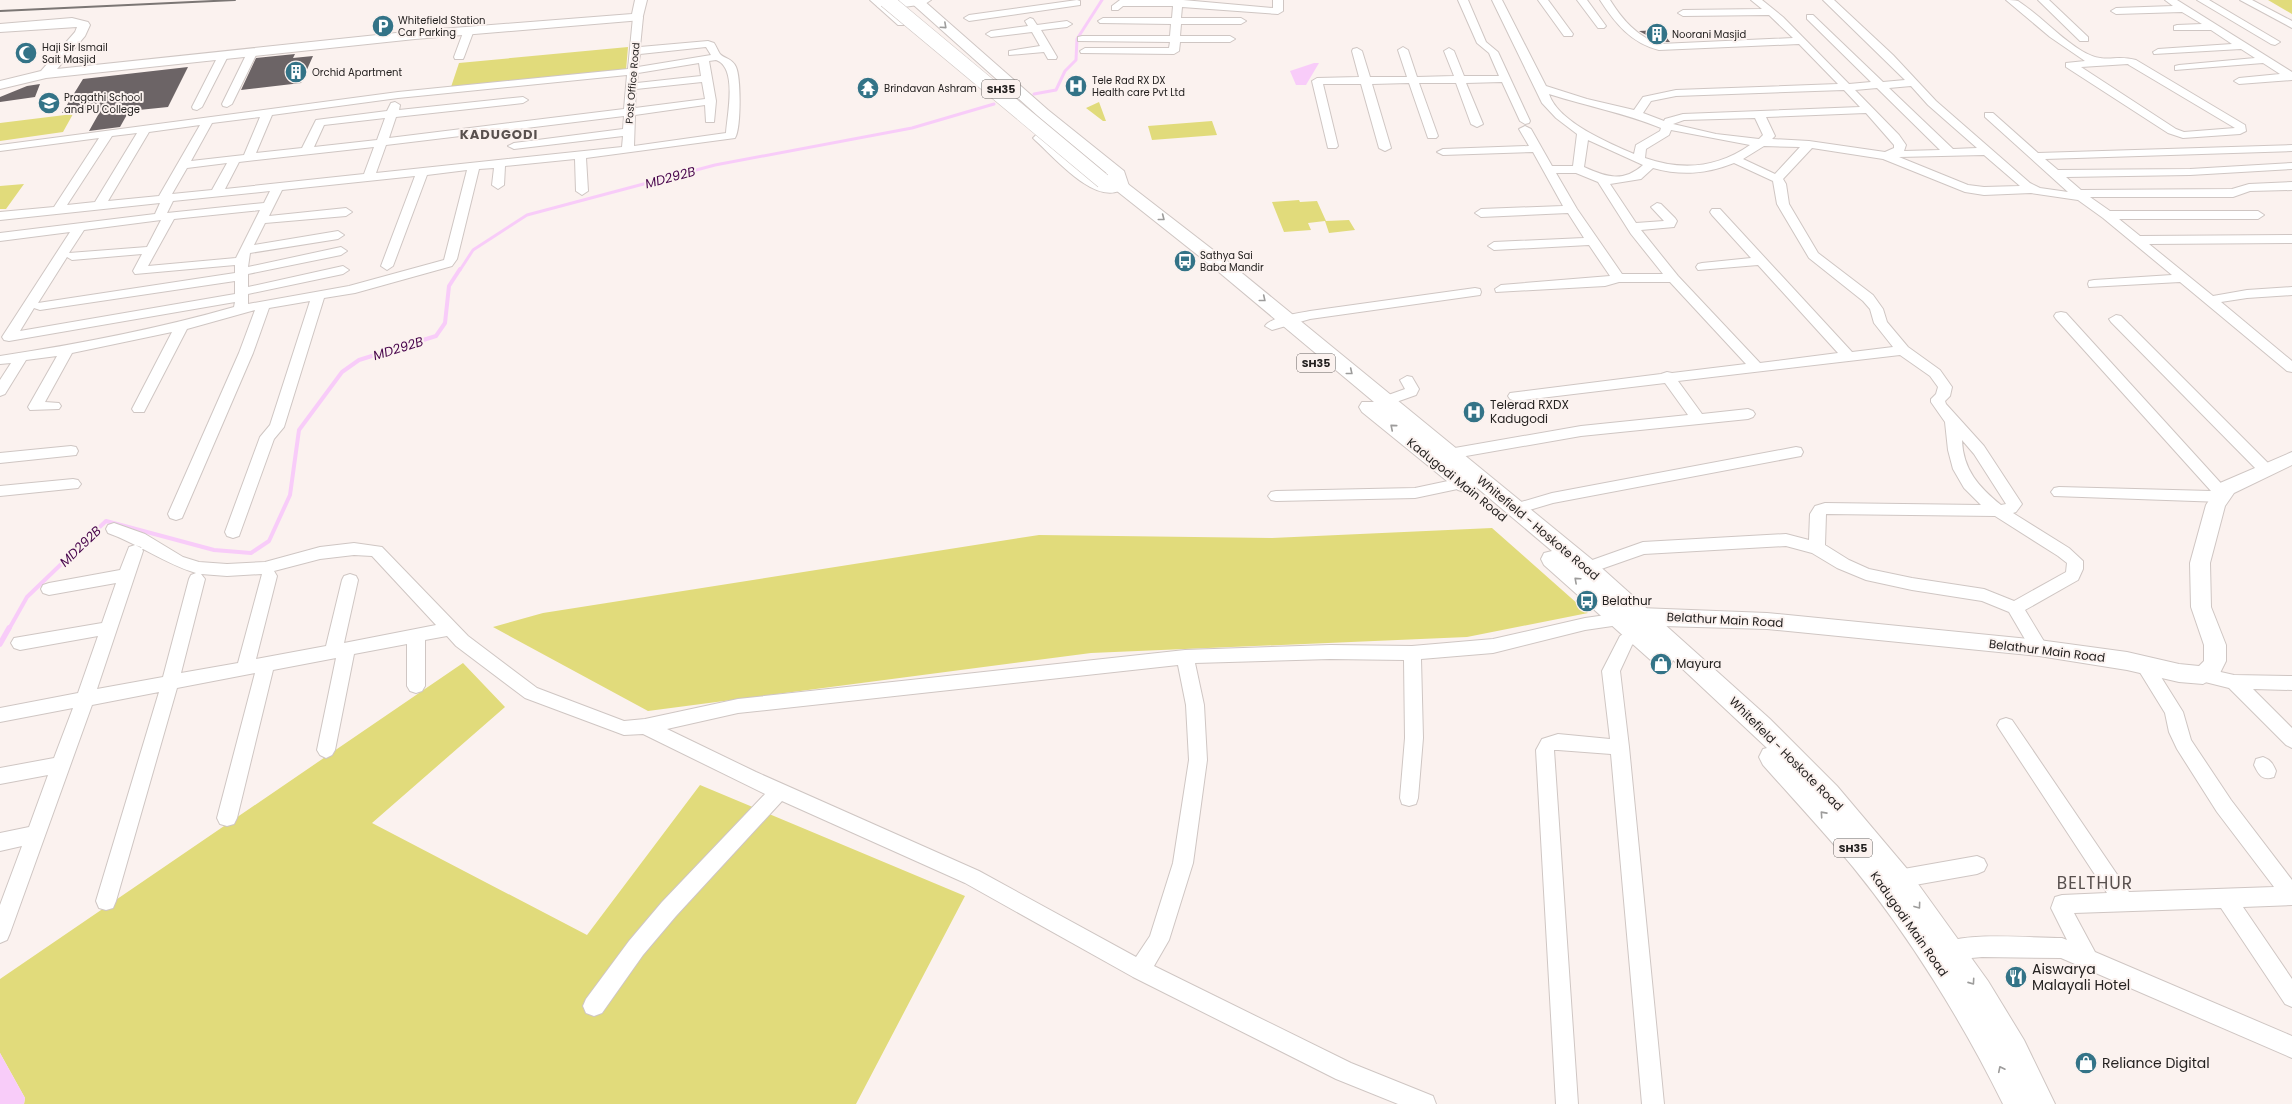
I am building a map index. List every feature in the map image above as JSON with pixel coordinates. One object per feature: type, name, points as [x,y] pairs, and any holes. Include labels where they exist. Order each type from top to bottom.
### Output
[{"type":"main road","points":[[885,1],[1091,182],[1111,183],[1118,174],[1042,113],[919,0]]},
{"type":"main road","name":"Whitefield - Hoskote Road","points":[[1111,183],[1280,323],[1385,401],[1587,568],[1632,622],[1761,726],[1828,794],[1898,879],[1978,991],[2013,1050],[2040,1104]]},
{"type":"main road","name":"Kadugodi Main Road","points":[[1280,323],[1462,483],[1632,622],[1750,735],[1783,769],[1862,858],[1923,941],[1990,1046],[2019,1104]]},
{"type":"street","points":[[0,85],[46,74],[468,30],[638,17],[641,0]]},
{"type":"street","points":[[885,1],[919,0]]},
{"type":"street","points":[[1013,54],[1050,52],[1018,0]]},
{"type":"street","points":[[1114,8],[1120,3],[1178,1],[1229,4],[1278,11],[1278,0]]},
{"type":"street","points":[[1463,0],[1482,44],[1493,52],[1525,125],[1547,170],[1571,209],[1618,278]]},
{"type":"street","points":[[1497,0],[1542,88],[1545,99],[1556,113],[1583,133],[1616,151],[1650,165],[1686,171],[1710,167],[1736,160],[1769,136],[1758,114]]},
{"type":"street","points":[[1543,0],[1568,34]]},
{"type":"street","points":[[1582,0],[1601,26]]},
{"type":"street","points":[[1605,0],[1623,26],[1651,45],[1659,47],[1800,41]]},
{"type":"street","points":[[1756,0],[1780,19],[1895,137],[1900,145],[1899,150],[1890,155]]},
{"type":"street","points":[[1828,0],[1932,103],[2031,189]]},
{"type":"street","points":[[2011,0],[2084,56],[2099,63],[2126,60],[2132,62],[2241,127],[2240,131],[2183,135],[2172,131],[2070,65],[2099,63]]},
{"type":"street","points":[[2043,0],[2084,39]]},
{"type":"street","points":[[2170,0],[2241,46],[2270,63],[2292,73]]},
{"type":"street","points":[[2202,0],[2275,42]]},
{"type":"street","points":[[2245,0],[2292,25]]},
{"type":"street","points":[[1085,51],[1174,51],[1178,1]]},
{"type":"street","points":[[969,18],[1077,2]]},
{"type":"street","points":[[2116,11],[2183,9]]},
{"type":"street","points":[[1690,24],[1682,16],[1681,10],[1770,12]]},
{"type":"street","name":"Post Office Road","points":[[628,150],[628,113],[630,88],[634,71],[638,17]]},
{"type":"street","points":[[1810,17],[1950,153]]},
{"type":"street","points":[[1103,21],[1241,21]]},
{"type":"street","points":[[0,28],[72,22],[84,25],[81,33],[46,74]]},
{"type":"street","points":[[991,34],[1067,24]]},
{"type":"street","points":[[2177,28],[2244,25]]},
{"type":"street","points":[[459,57],[468,30]]},
{"type":"street","points":[[1082,39],[1230,39]]},
{"type":"street","points":[[2158,52],[2241,46]]},
{"type":"street","points":[[1403,50],[1432,136]]},
{"type":"street","points":[[1357,51],[1385,148]]},
{"type":"street","points":[[1449,51],[1477,124]]},
{"type":"street","points":[[227,104],[252,53]]},
{"type":"street","points":[[0,148],[207,122],[398,95],[634,71],[703,59],[714,53]]},
{"type":"street","points":[[0,216],[628,150],[731,136],[731,115],[736,91],[730,64],[725,59],[714,53],[635,54]]},
{"type":"street","points":[[197,107],[224,56]]},
{"type":"street","points":[[703,59],[712,101],[710,120]]},
{"type":"street","points":[[2179,68],[2270,63]]},
{"type":"street","points":[[2239,81],[2292,73]]},
{"type":"street","points":[[630,88],[707,78]]},
{"type":"street","points":[[1332,146],[1317,81],[1506,79]]},
{"type":"street","points":[[498,185],[506,162],[514,146],[526,82]]},
{"type":"street","points":[[1637,114],[1647,99],[1676,93],[1846,87],[1912,82]]},
{"type":"street","points":[[1542,88],[1584,102],[1637,114],[1670,125],[1716,136],[1761,143],[1809,144],[1890,155],[1987,151]]},
{"type":"street","points":[[369,177],[398,95]]},
{"type":"street","points":[[320,122],[523,100]]},
{"type":"street","points":[[182,165],[518,127],[712,101]]},
{"type":"street","points":[[306,151],[320,122],[326,104]]},
{"type":"street","points":[[1639,160],[1640,147],[1661,136],[1670,125],[1683,117],[1868,110]]},
{"type":"street","points":[[248,158],[267,113]]},
{"type":"street","points":[[1989,115],[2080,195],[2107,215],[2292,368]]},
{"type":"street","points":[[207,122],[182,165],[165,199],[165,216],[148,255],[139,271],[242,265],[338,235]]},
{"type":"street","points":[[99,206],[144,130]]},
{"type":"street","points":[[514,146],[628,132]]},
{"type":"street","points":[[1578,169],[1583,133]]},
{"type":"street","points":[[58,210],[108,135]]},
{"type":"street","points":[[1777,179],[1809,144]]},
{"type":"street","points":[[2037,156],[2292,148]]},
{"type":"street","points":[[1443,152],[1536,149]]},
{"type":"street","points":[[580,154],[582,191]]},
{"type":"street","points":[[1890,155],[1965,188],[1984,191],[2031,189],[2045,193],[2080,195],[2233,193],[2249,188],[2292,186]]},
{"type":"street","points":[[216,194],[236,159]]},
{"type":"street","points":[[1736,160],[1777,179],[1780,184],[1787,212],[1813,255],[1868,298],[1876,309],[1881,323],[1903,350],[1935,373],[1945,387],[1943,396],[1938,399],[1938,404],[1979,450],[2014,504],[2012,508],[1998,511],[1825,508],[1820,510],[1818,514],[1817,548]]},
{"type":"street","points":[[1547,170],[1578,169],[1602,180],[1637,177],[1650,165]]},
{"type":"street","points":[[0,360],[67,350],[182,326],[241,299],[264,306],[318,297],[448,263],[451,259],[474,166]]},
{"type":"street","points":[[2056,174],[2190,172],[2292,166]]},
{"type":"street","points":[[387,266],[422,172]]},
{"type":"street","points":[[1602,180],[1633,227],[1672,278],[1756,367]]},
{"type":"street","points":[[241,299],[242,265],[261,220],[278,187]]},
{"type":"street","points":[[0,237],[165,216],[268,206]]},
{"type":"street","points":[[1633,227],[1670,224],[1671,221],[1657,207]]},
{"type":"street","points":[[1481,213],[1571,209]]},
{"type":"street","points":[[261,220],[346,212]]},
{"type":"street","points":[[1716,212],[1848,356]]},
{"type":"street","points":[[2107,215],[2258,215]]},
{"type":"street","points":[[79,228],[9,337],[241,299],[343,270]]},
{"type":"street","points":[[2137,240],[2292,239]]},
{"type":"street","points":[[1494,246],[1593,241]]},
{"type":"street","points":[[40,306],[242,265],[341,251]]},
{"type":"street","points":[[72,256],[148,255]]},
{"type":"street","points":[[82,266],[148,255]]},
{"type":"street","points":[[1702,267],[1762,261]]},
{"type":"street","points":[[1501,289],[1605,282],[1618,278],[1672,278]]},
{"type":"street","points":[[2094,284],[2183,278]]},
{"type":"street","points":[[2211,300],[2247,294],[2292,290]]},
{"type":"street","points":[[1280,323],[1475,292]]},
{"type":"street","points":[[233,532],[267,437],[277,427],[318,297]]},
{"type":"street","points":[[176,514],[246,353],[264,306]]},
{"type":"street","points":[[2061,316],[2222,496]]},
{"type":"street","points":[[2116,319],[2265,469]]},
{"type":"street","points":[[139,409],[182,326]]},
{"type":"street","points":[[54,406],[35,407],[67,350]]},
{"type":"street","points":[[1515,396],[1667,376],[1903,350]]},
{"type":"street","points":[[0,391],[21,357]]},
{"type":"street","points":[[1667,376],[1698,419]]},
{"type":"street","points":[[1385,401],[1411,392],[1412,389],[1407,380]]},
{"type":"street","points":[[1449,454],[1581,431],[1748,414]]},
{"type":"street","points":[[1952,420],[1956,458],[1961,473],[1976,493],[1998,511],[2036,536],[2071,555],[2076,562],[2076,568],[2072,576],[2015,608]]},
{"type":"street","points":[[0,458],[71,451]]},
{"type":"street","points":[[1516,509],[1567,495],[1796,452]]},
{"type":"street","points":[[2202,675],[2211,669],[2215,661],[2215,645],[2201,607],[2200,563],[2216,505],[2227,488],[2265,469],[2292,458]]},
{"type":"street","points":[[1276,496],[1416,493],[1462,483]]},
{"type":"street","points":[[0,491],[73,484]]},
{"type":"street","points":[[2060,492],[2222,496]]},
{"type":"street","points":[[114,529],[139,538],[177,561],[199,568],[227,570],[265,568],[320,553],[354,549],[376,551],[462,641],[531,693],[624,728],[645,726],[738,706],[1185,657],[1330,652],[1412,653],[1493,646],[1585,624],[1632,622],[1626,641],[1611,671],[1620,747],[1652,1104]]},
{"type":"street","points":[[1587,568],[1643,548],[1786,540],[1817,548],[1866,574],[1912,584],[1984,595],[2015,608],[2039,648]]},
{"type":"street","points":[[0,933],[85,699],[135,551]]},
{"type":"street","points":[[50,589],[127,575]]},
{"type":"street","points":[[245,668],[269,576]]},
{"type":"street","points":[[106,901],[170,683],[197,579]]},
{"type":"street","points":[[326,750],[350,580]]},
{"type":"street","name":"Belathur Main Road","points":[[1632,622],[1767,621],[2039,648],[2127,661],[2145,666],[2202,675]]},
{"type":"street","points":[[20,642],[109,628]]},
{"type":"street","points":[[0,715],[450,629]]},
{"type":"street","points":[[416,635],[416,686]]},
{"type":"street","points":[[1409,798],[1414,738],[1412,653]]},
{"type":"street","points":[[1140,970],[1159,940],[1183,863],[1198,760],[1195,705],[1185,657]]},
{"type":"street","points":[[227,818],[266,664]]},
{"type":"street","points":[[2145,666],[2174,712],[2178,732],[2183,744],[2224,806],[2292,896]]},
{"type":"street","points":[[2202,675],[2234,682],[2292,683]]},
{"type":"street","points":[[2234,682],[2292,740]]},
{"type":"street","points":[[2006,725],[2124,902]]},
{"type":"street","points":[[645,726],[779,791],[972,877],[1140,970],[1344,1071],[1425,1104]]},
{"type":"street","points":[[1567,1104],[1545,750],[1548,744],[1558,742],[1620,747]]},
{"type":"street","points":[[0,776],[61,765]]},
{"type":"street","points":[[594,1006],[636,948],[669,909],[779,791]]},
{"type":"street","points":[[0,842],[36,834]]},
{"type":"street","points":[[1898,879],[1977,865]]},
{"type":"street","points":[[2087,958],[2061,905],[2292,896]]},
{"type":"street","points":[[2226,898],[2292,997]]},
{"type":"street","points":[[1950,950],[1982,947],[2062,948],[2292,1047]]},
{"type":"shaded area","points":[[2268,0],[2292,0],[2292,14]]},
{"type":"shaded area","points":[[628,47],[626,70],[451,87],[459,63]]},
{"type":"shaded area","points":[[1314,63],[1319,63],[1306,85],[1296,85],[1290,71]]},
{"type":"shaded area","points":[[1099,102],[1106,121],[1103,121],[1086,108]]},
{"type":"shaded area","points":[[73,114],[63,132],[0,141],[0,123]]},
{"type":"shaded area","points":[[1212,121],[1217,135],[1152,140],[1148,126]]},
{"type":"shaded area","points":[[24,184],[6,209],[0,209],[0,186]]},
{"type":"shaded area","points":[[1299,200],[1300,202],[1317,201],[1326,221],[1349,220],[1355,230],[1329,233],[1325,221],[1308,223],[1311,230],[1284,232],[1272,202]]},
{"type":"shaded area","points":[[1492,528],[1588,613],[1467,637],[1091,653],[648,711],[493,627],[543,613],[1039,535],[1272,538]]},
{"type":"shaded area","points":[[463,663],[505,707],[372,823],[587,935],[700,785],[965,896],[856,1104],[24,1104],[25,1098],[0,1053],[0,979]]},
{"type":"shaded area","points":[[0,1053],[25,1098],[24,1104],[0,1104]]},
{"type":"building","name":"Noorani Masjid","points":[[1661,30],[1670,42],[1659,42],[1639,31]]},
{"type":"building","name":"Orchid Apartment","points":[[295,54],[293,58],[313,56],[301,83],[241,90],[256,58]]},
{"type":"building","points":[[188,67],[168,107],[129,111],[120,127],[89,131],[102,108],[62,113],[83,79]]},
{"type":"building","points":[[40,84],[35,97],[0,102],[0,97],[27,86]]},
{"type":"waterway","name":"MD292B","points":[[1034,94],[1056,90],[1065,71],[1076,60],[1077,39],[1102,0]]},
{"type":"waterway","name":"MD292B","points":[[460,270],[473,250],[527,215],[715,165],[912,128],[994,104]]},
{"type":"waterway","name":"MD292B","points":[[9,629],[27,597],[106,521],[214,550],[251,553],[269,541],[290,495],[299,430],[342,372],[359,360],[436,336],[445,323],[449,286],[460,269]]},
{"type":"waterway","name":"MD292B","points":[[0,644],[9,628]]},
{"type":"railway","points":[[0,11],[235,0]]},
{"type":"place","name":"Whitefield Station Car Parking","points":[[383,26]]},
{"type":"place","name":"Noorani Masjid","points":[[1657,34]]},
{"type":"place","name":"Haji Sir Ismail Sait Masjid","points":[[26,53]]},
{"type":"place","name":"Orchid Apartment","points":[[296,72]]},
{"type":"place","name":"Tele Rad RX DX Health care Pvt Ltd","points":[[1076,86]]},
{"type":"place","name":"Brindavan Ashram","points":[[868,88]]},
{"type":"place","name":"Pragathi School and PU College","points":[[49,103]]},
{"type":"place","name":"Sathya Sai Baba Mandir","points":[[1185,261]]},
{"type":"place","name":"Telerad RXDX Kadugodi","points":[[1474,412]]},
{"type":"place","name":"Belathur","points":[[1587,601]]},
{"type":"place","name":"Mayura","points":[[1661,664]]},
{"type":"place","name":"Aiswarya Malayali Hotel","points":[[2016,977]]},
{"type":"place","name":"Reliance Digital","points":[[2086,1063]]},
{"type":"district","name":"KADUGODI","points":[[499,134]]},
{"type":"district","name":"BELTHUR","points":[[2095,883]]}]
